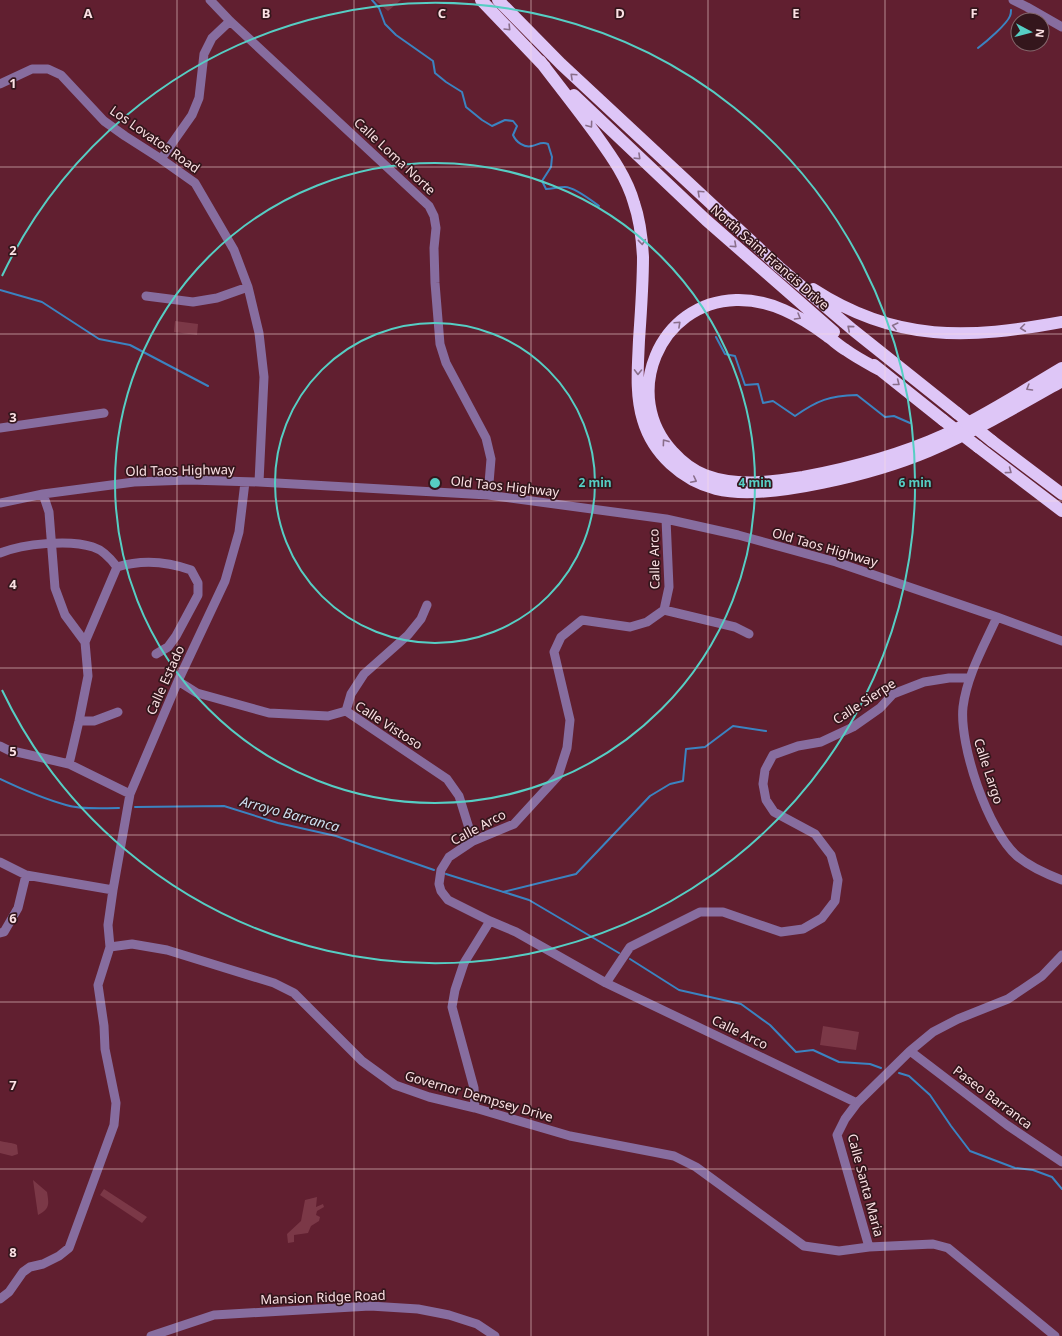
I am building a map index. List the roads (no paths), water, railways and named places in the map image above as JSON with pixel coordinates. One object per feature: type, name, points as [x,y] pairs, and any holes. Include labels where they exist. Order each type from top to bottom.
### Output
[{"type":"highway","name":"North Saint Francis Drive","points":[[481,0],[540,61],[653,172],[800,304],[943,420],[1062,511]]},
{"type":"highway","name":"North Saint Francis Drive","points":[[498,0],[561,64],[779,267],[853,330],[992,441],[1062,494]]},
{"type":"highway","points":[[540,61],[584,117],[606,148],[626,183],[634,202],[642,240],[643,257],[638,359],[638,387],[642,419],[655,446],[673,467],[684,475],[697,482],[717,489],[737,492],[795,487],[846,477],[906,459],[952,441],[1062,381]]},
{"type":"highway","points":[[779,267],[841,306],[883,323],[902,328],[928,333],[971,334],[1062,322]]},
{"type":"highway","points":[[880,370],[846,350],[809,323],[784,310],[762,302],[736,300],[715,303],[701,308],[681,321],[671,330],[663,341],[652,366],[648,390],[649,401],[652,418],[658,431],[665,443],[684,464],[704,474],[720,479],[737,482],[763,482],[829,472],[859,465],[910,449],[944,435],[981,417],[1062,368]]},
{"type":"street","name":"Calle Loma Norte","points":[[210,0],[230,21],[429,206],[434,216],[436,228],[434,248],[435,283],[440,344],[446,363],[486,438],[491,459],[488,495]]},
{"type":"street","points":[[1013,0],[1034,10],[1062,27]]},
{"type":"street","points":[[161,159],[192,115],[199,98],[204,54],[212,38],[230,21]]},
{"type":"street","name":"Los Lovatos Road","points":[[0,84],[32,69],[48,69],[61,75],[104,121],[195,182],[234,250],[248,287],[259,332],[264,377],[259,482]]},
{"type":"street","points":[[146,296],[193,302],[217,298],[248,287]]},
{"type":"street","points":[[0,428],[104,413]]},
{"type":"street","name":"Old Taos Highway","points":[[0,502],[43,494],[134,482],[189,480],[259,482],[488,495],[666,519],[738,535],[836,562],[997,617],[1062,641]]},
{"type":"street","name":"Calle Estado","points":[[110,947],[108,926],[112,890],[130,794],[178,681],[225,581],[239,532],[245,482]]},
{"type":"street","points":[[43,494],[49,512],[55,588],[65,615],[84,642],[88,676],[80,721],[69,764]]},
{"type":"street","name":"Calle Arco","points":[[666,519],[669,587],[664,610],[647,622],[630,627],[582,620],[561,637],[554,652],[570,720],[567,748],[558,776],[514,824],[473,841],[449,858],[441,870],[439,884],[441,891],[448,900],[516,932],[606,983],[857,1103]]},
{"type":"street","points":[[0,552],[12,548],[52,543],[74,544],[94,547],[109,556],[117,567]]},
{"type":"street","points":[[84,642],[117,567],[132,562],[177,565],[191,570],[198,583],[198,595],[176,636],[168,647],[156,654]]},
{"type":"street","points":[[346,711],[351,694],[364,674],[408,634],[421,619],[428,605]]},
{"type":"street","points":[[664,610],[735,627],[749,634]]},
{"type":"street","name":"Calle Largo","points":[[997,617],[969,678],[963,708],[964,738],[978,784],[994,826],[1004,841],[1017,856],[1043,873],[1062,880]]},
{"type":"street","name":"Calle Sierpe","points":[[606,983],[630,947],[700,912],[723,912],[781,932],[803,930],[822,918],[835,901],[838,880],[831,854],[815,834],[774,812],[766,800],[763,784],[765,770],[773,755],[798,746],[822,742],[853,727],[880,708],[893,694],[924,682],[949,678],[969,678]]},
{"type":"street","name":"Calle Vistoso","points":[[178,681],[197,693],[269,713],[328,716],[346,711],[447,779],[459,796],[473,841]]},
{"type":"street","points":[[80,721],[94,721],[118,712]]},
{"type":"street","points":[[0,746],[8,750],[69,764],[130,794]]},
{"type":"street","points":[[0,862],[26,875],[112,890]]},
{"type":"street","points":[[0,933],[4,932],[18,908],[26,875]]},
{"type":"street","points":[[475,1108],[474,1088],[452,1007],[455,990],[464,964],[490,921]]},
{"type":"street","name":"Governor Dempsey Drive","points":[[110,947],[132,944],[167,950],[274,983],[294,993],[362,1061],[395,1085],[429,1097],[475,1108],[570,1136],[674,1156],[696,1167],[804,1246],[839,1250],[932,1244],[948,1248],[1055,1336]]},
{"type":"street","points":[[0,1299],[9,1292],[22,1272],[30,1267],[59,1256],[69,1248],[114,1125],[116,1104],[105,1049],[104,1026],[98,985],[110,947]]},
{"type":"street","name":"Calle Santa Maria","points":[[869,1247],[837,1135],[844,1119],[857,1103],[910,1051],[933,1032],[958,1019],[1008,999],[1042,976],[1062,955]]},
{"type":"street","name":"Paseo Barranca","points":[[910,1051],[1007,1125],[1062,1162]]},
{"type":"street","name":"Mansion Ridge Road","points":[[151,1336],[214,1315],[370,1306],[418,1309],[449,1315],[477,1324],[495,1336]]},
{"type":"waterway","points":[[372,0],[379,8],[385,24],[396,35],[433,61],[435,73],[462,92],[466,107],[492,126],[505,120],[513,121],[517,126],[513,135],[516,140],[523,145],[534,146],[541,143],[548,144],[552,157],[551,167],[542,181],[546,189],[562,187],[573,189],[599,206]]},
{"type":"waterway","points":[[978,48],[1005,24],[1011,14],[1011,10]]},
{"type":"waterway","points":[[0,290],[42,302],[99,339],[130,345],[208,386]]},
{"type":"waterway","points":[[716,337],[725,354],[735,356],[745,385],[758,384],[763,403],[773,401],[795,416],[810,406],[824,400],[839,396],[857,395],[885,417],[894,416],[910,423]]},
{"type":"waterway","points":[[503,892],[576,874],[650,796],[670,784],[683,781],[686,749],[705,747],[733,726],[766,731]]},
{"type":"waterway","name":"Arroyo Barranca","points":[[0,779],[33,794],[72,807],[119,808]]},
{"type":"waterway","name":"Arroyo Barranca","points":[[135,807],[224,806],[278,823],[336,836],[434,870]]},
{"type":"waterway","name":"Arroyo Barranca","points":[[446,874],[529,900],[619,953]]},
{"type":"waterway","name":"Arroyo Barranca","points":[[630,959],[679,990],[741,1004],[770,1025],[796,1052],[813,1050],[839,1062],[870,1064],[881,1068]]},
{"type":"waterway","name":"Arroyo Barranca","points":[[899,1073],[909,1076],[930,1095],[970,1151],[1015,1168],[1033,1170],[1052,1177],[1062,1189]]}]
